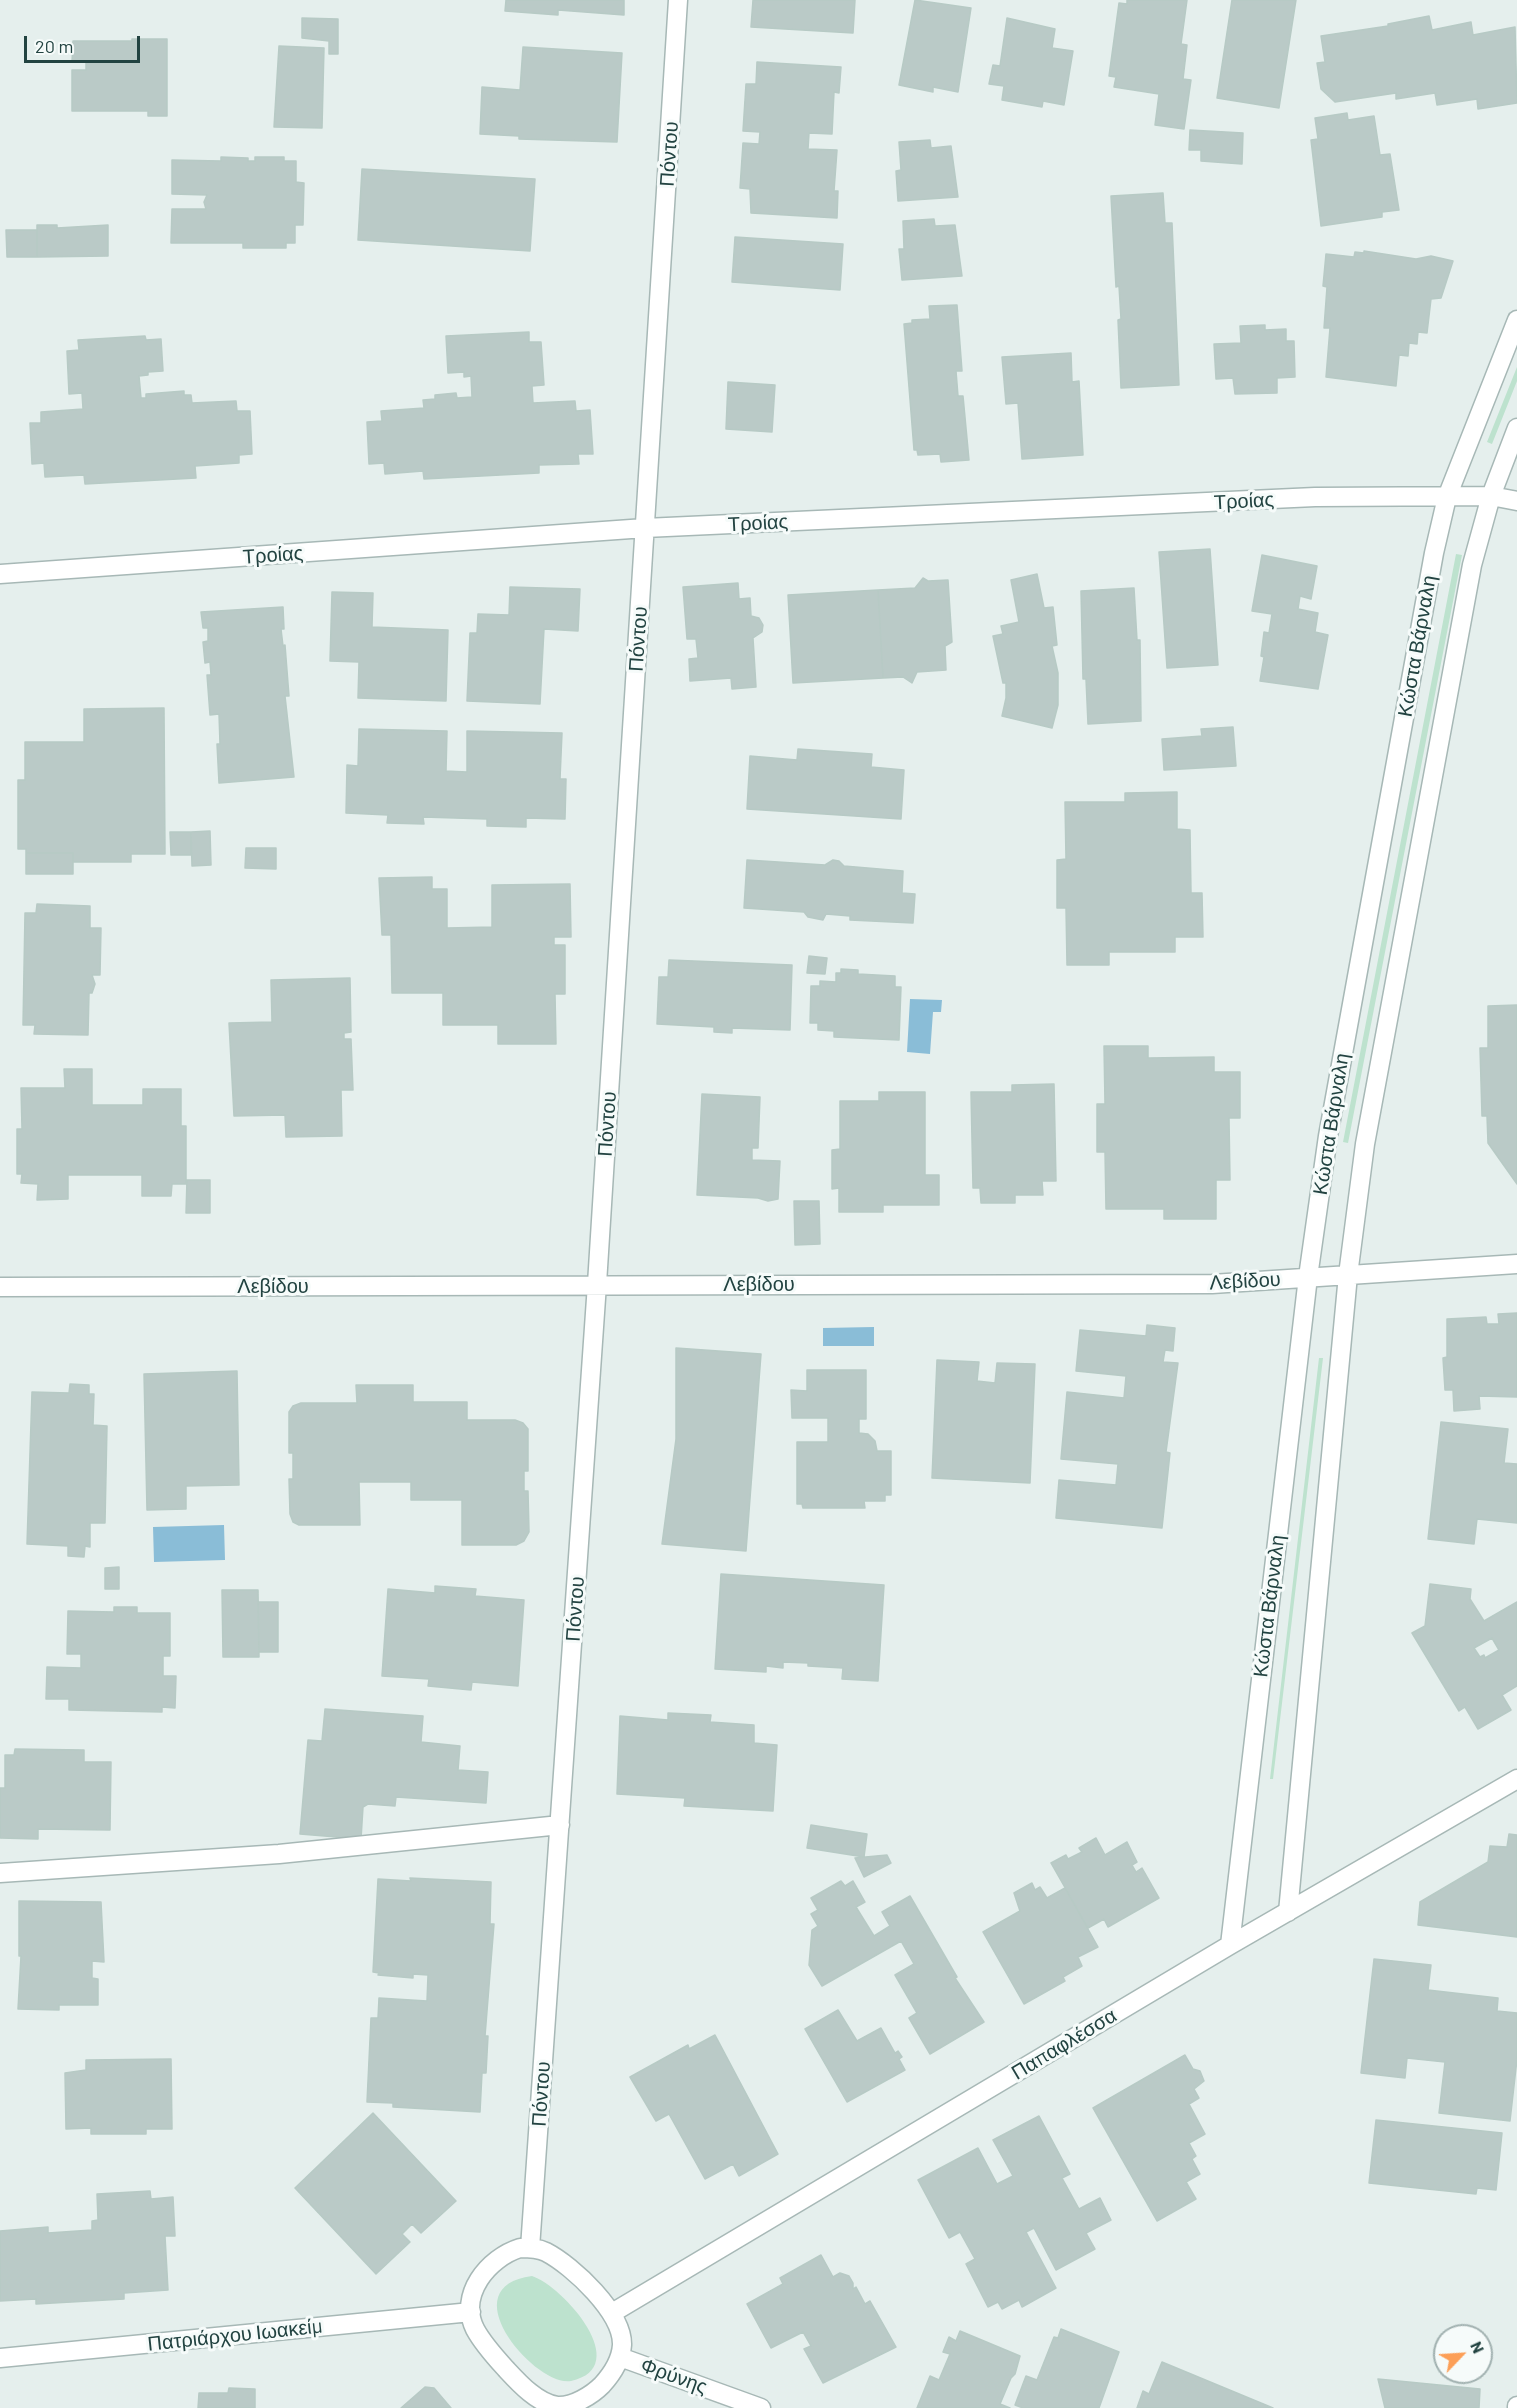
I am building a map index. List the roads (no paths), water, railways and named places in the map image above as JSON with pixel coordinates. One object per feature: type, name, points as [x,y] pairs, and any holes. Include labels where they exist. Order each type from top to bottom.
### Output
[{"type":"street","name":"Πόντου","points":[[530,2248],[597,1284],[678,0]]},
{"type":"street","name":"Κώστα Βάρναλη","points":[[1230,1945],[1308,1277],[1328,1136],[1434,553],[1448,497],[1517,320]]},
{"type":"street","name":"Κώστα Βάρναλη","points":[[1288,1912],[1348,1275],[1369,1121],[1472,565],[1491,496],[1517,428]]},
{"type":"street","name":"Τροίας","points":[[0,574],[645,528],[1315,497],[1491,496],[1517,501]]},
{"type":"street","name":"Λεβίδου","points":[[0,1287],[1212,1284],[1517,1264]]},
{"type":"street","name":"Παπαφλέσσα","points":[[612,2313],[1230,1945],[1517,1779]]},
{"type":"street","points":[[0,1873],[279,1854],[560,1825]]},
{"type":"street","points":[[530,2248],[557,2259],[592,2290],[612,2313],[620,2331],[620,2357],[607,2379],[586,2397],[557,2406],[548,2405],[516,2381],[494,2356],[475,2328],[471,2312],[471,2297],[476,2283],[491,2264],[510,2251],[530,2248]]},
{"type":"street","name":"Πατριάρχου Ιωακείμ","points":[[0,2358],[471,2312]]},
{"type":"street","name":"Φρύνης","points":[[620,2357],[761,2408]]},
{"type":"water","points":[[910,999],[942,1000],[941,1012],[933,1012],[930,1054],[907,1052]]},
{"type":"water","points":[[874,1327],[874,1346],[823,1346],[823,1328]]},
{"type":"water","points":[[224,1525],[225,1560],[154,1562],[153,1527]]}]
